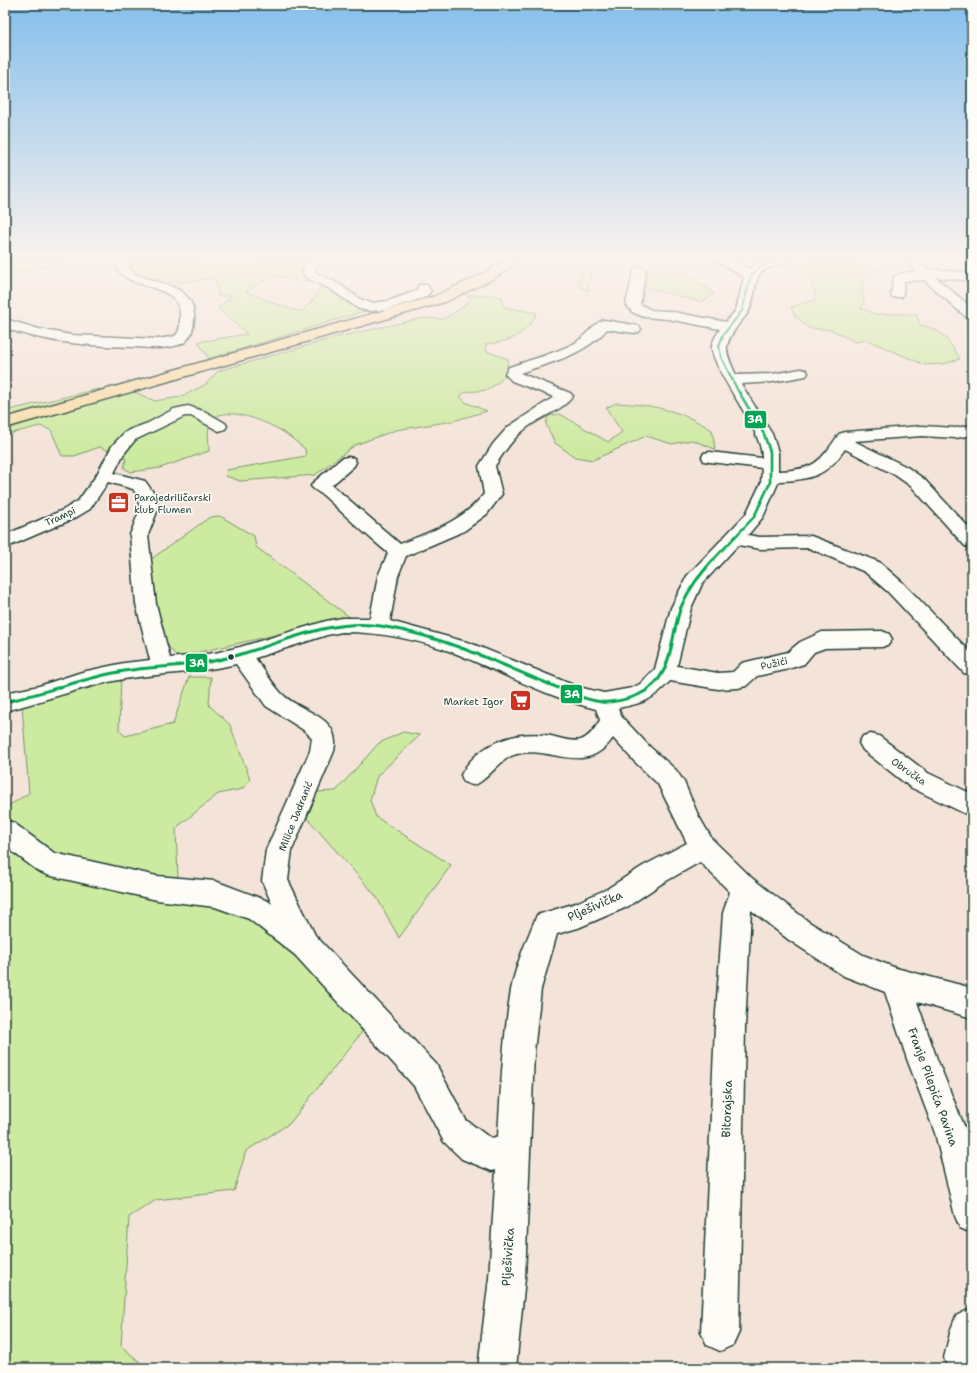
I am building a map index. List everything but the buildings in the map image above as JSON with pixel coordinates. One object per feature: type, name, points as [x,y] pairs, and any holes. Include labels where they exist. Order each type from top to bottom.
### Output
[{"type":"main road","points":[[5,423],[357,323]]},
{"type":"street","points":[[5,323],[25,330],[69,339],[99,342],[169,342],[177,341],[186,332],[187,323]]},
{"type":"street","points":[[710,323],[730,327]]},
{"type":"street","points":[[473,775],[482,762],[512,745],[524,743],[543,744],[574,750],[589,748],[596,743],[608,711],[648,690],[665,672],[681,608],[694,581],[754,517],[761,505],[770,483],[770,452],[764,434],[731,380],[721,357],[719,346],[723,335],[733,323]]},
{"type":"street","points":[[379,626],[388,576],[398,552],[458,527],[481,510],[493,494],[488,466],[496,450],[524,422],[554,406],[565,396],[517,378],[512,374],[514,370],[579,347],[594,336],[604,324],[634,329]]},
{"type":"street","points":[[731,380],[777,378],[801,373]]},
{"type":"street","points":[[162,667],[146,604],[139,535],[149,509],[146,495],[139,485],[104,476],[107,468],[128,437],[136,432],[155,426],[177,414],[187,411],[195,413],[219,426]]},
{"type":"street","points":[[710,457],[771,470],[811,474],[824,464],[845,437],[922,431],[956,433],[972,430]]},
{"type":"street","points":[[842,442],[901,471],[918,483],[972,542]]},
{"type":"street","points":[[348,462],[320,486],[328,490],[350,512],[398,552]]},
{"type":"street","name":"Trampi","points":[[5,542],[69,514],[84,505],[104,476]]},
{"type":"street","points":[[734,538],[760,543],[811,542],[872,567],[896,587],[972,667]]},
{"type":"street","points":[[5,702],[89,678],[124,671],[215,661],[241,655],[337,626],[379,626],[463,648],[608,711],[642,754],[667,777],[675,789],[688,820],[703,847],[744,888],[799,931],[854,966],[896,982],[951,996],[972,1004]]},
{"type":"street","name":"Pužići","points":[[665,672],[718,681],[738,680],[750,669],[785,662],[796,658],[807,646],[822,640],[882,638]]},
{"type":"street","name":"Milice Jadranić","points":[[241,655],[274,700],[313,725],[324,735],[322,751],[279,850],[275,880],[305,945]]},
{"type":"street","name":"Obručka","points":[[871,743],[919,780],[972,806]]},
{"type":"street","points":[[5,831],[48,863],[157,888],[215,894],[258,910],[305,945],[425,1075],[455,1131],[474,1147],[492,1155],[515,1146]]},
{"type":"street","name":"Plješivička","points":[[497,1368],[507,1278],[519,1052],[526,989],[537,950],[547,924],[578,915],[617,898],[652,875],[703,847]]},
{"type":"street","name":"Bitorajska","points":[[720,1332],[730,1027],[737,913],[744,888]]},
{"type":"street","name":"Franje Pilepića Pavina","points":[[896,982],[922,1059],[951,1133],[972,1216]]},
{"type":"green space","points":[[235,323],[326,323],[209,359],[198,342],[247,334]]},
{"type":"green space","points":[[400,323],[530,323],[522,332],[510,339],[503,342],[486,344],[486,351],[508,359],[506,376],[488,390],[466,392],[460,396],[465,402],[487,411],[453,421],[396,430],[355,445],[315,475],[240,481],[226,476],[227,470],[306,456],[305,449],[280,430],[254,419],[233,414],[223,414],[215,417],[210,423],[208,433],[209,451],[160,468],[131,472],[124,468],[126,459],[100,447],[74,456],[62,456],[51,430],[40,426],[5,435],[5,411],[98,389],[137,393],[155,401],[180,397],[205,385],[218,371],[337,337]]},
{"type":"green space","points":[[803,323],[919,323],[920,325],[940,333],[948,341],[960,359],[944,364],[925,365],[867,340],[855,342],[832,330],[808,328]]},
{"type":"green space","points":[[616,403],[655,407],[678,413],[700,423],[712,430],[715,449],[692,440],[672,444],[646,436],[593,460],[575,457],[555,443],[546,424],[548,416],[560,414],[608,442],[622,432],[606,408]]},
{"type":"green space","points":[[220,516],[254,536],[256,547],[351,618],[177,657],[165,642],[147,562],[210,517]]},
{"type":"green space","points":[[189,677],[211,677],[209,705],[230,725],[250,779],[242,789],[218,794],[176,828],[178,878],[254,906],[336,984],[362,1032],[290,1123],[246,1151],[234,1191],[156,1200],[129,1217],[121,1346],[147,1368],[5,1368],[5,808],[29,793],[22,706],[121,678],[119,730],[125,736],[173,724]]},
{"type":"green space","points":[[403,732],[420,735],[377,776],[370,800],[376,817],[451,865],[399,938],[376,896],[307,818],[316,792],[336,791],[379,743]]},
{"type":"transit line","name":"3A","points":[[5,702],[40,694],[82,680],[124,671],[215,661],[241,655],[326,628],[342,625],[379,626],[412,633],[463,648],[574,695],[604,702],[636,696],[648,690],[665,672],[681,608],[694,581],[754,517],[770,483],[770,452],[764,434],[731,380],[721,357],[719,346],[723,335],[732,323]]},
{"type":"place","name":"Parajedriličarski klub Flumen","points":[[119,503]]},
{"type":"place","name":"Market Igor","points":[[520,701]]}]
